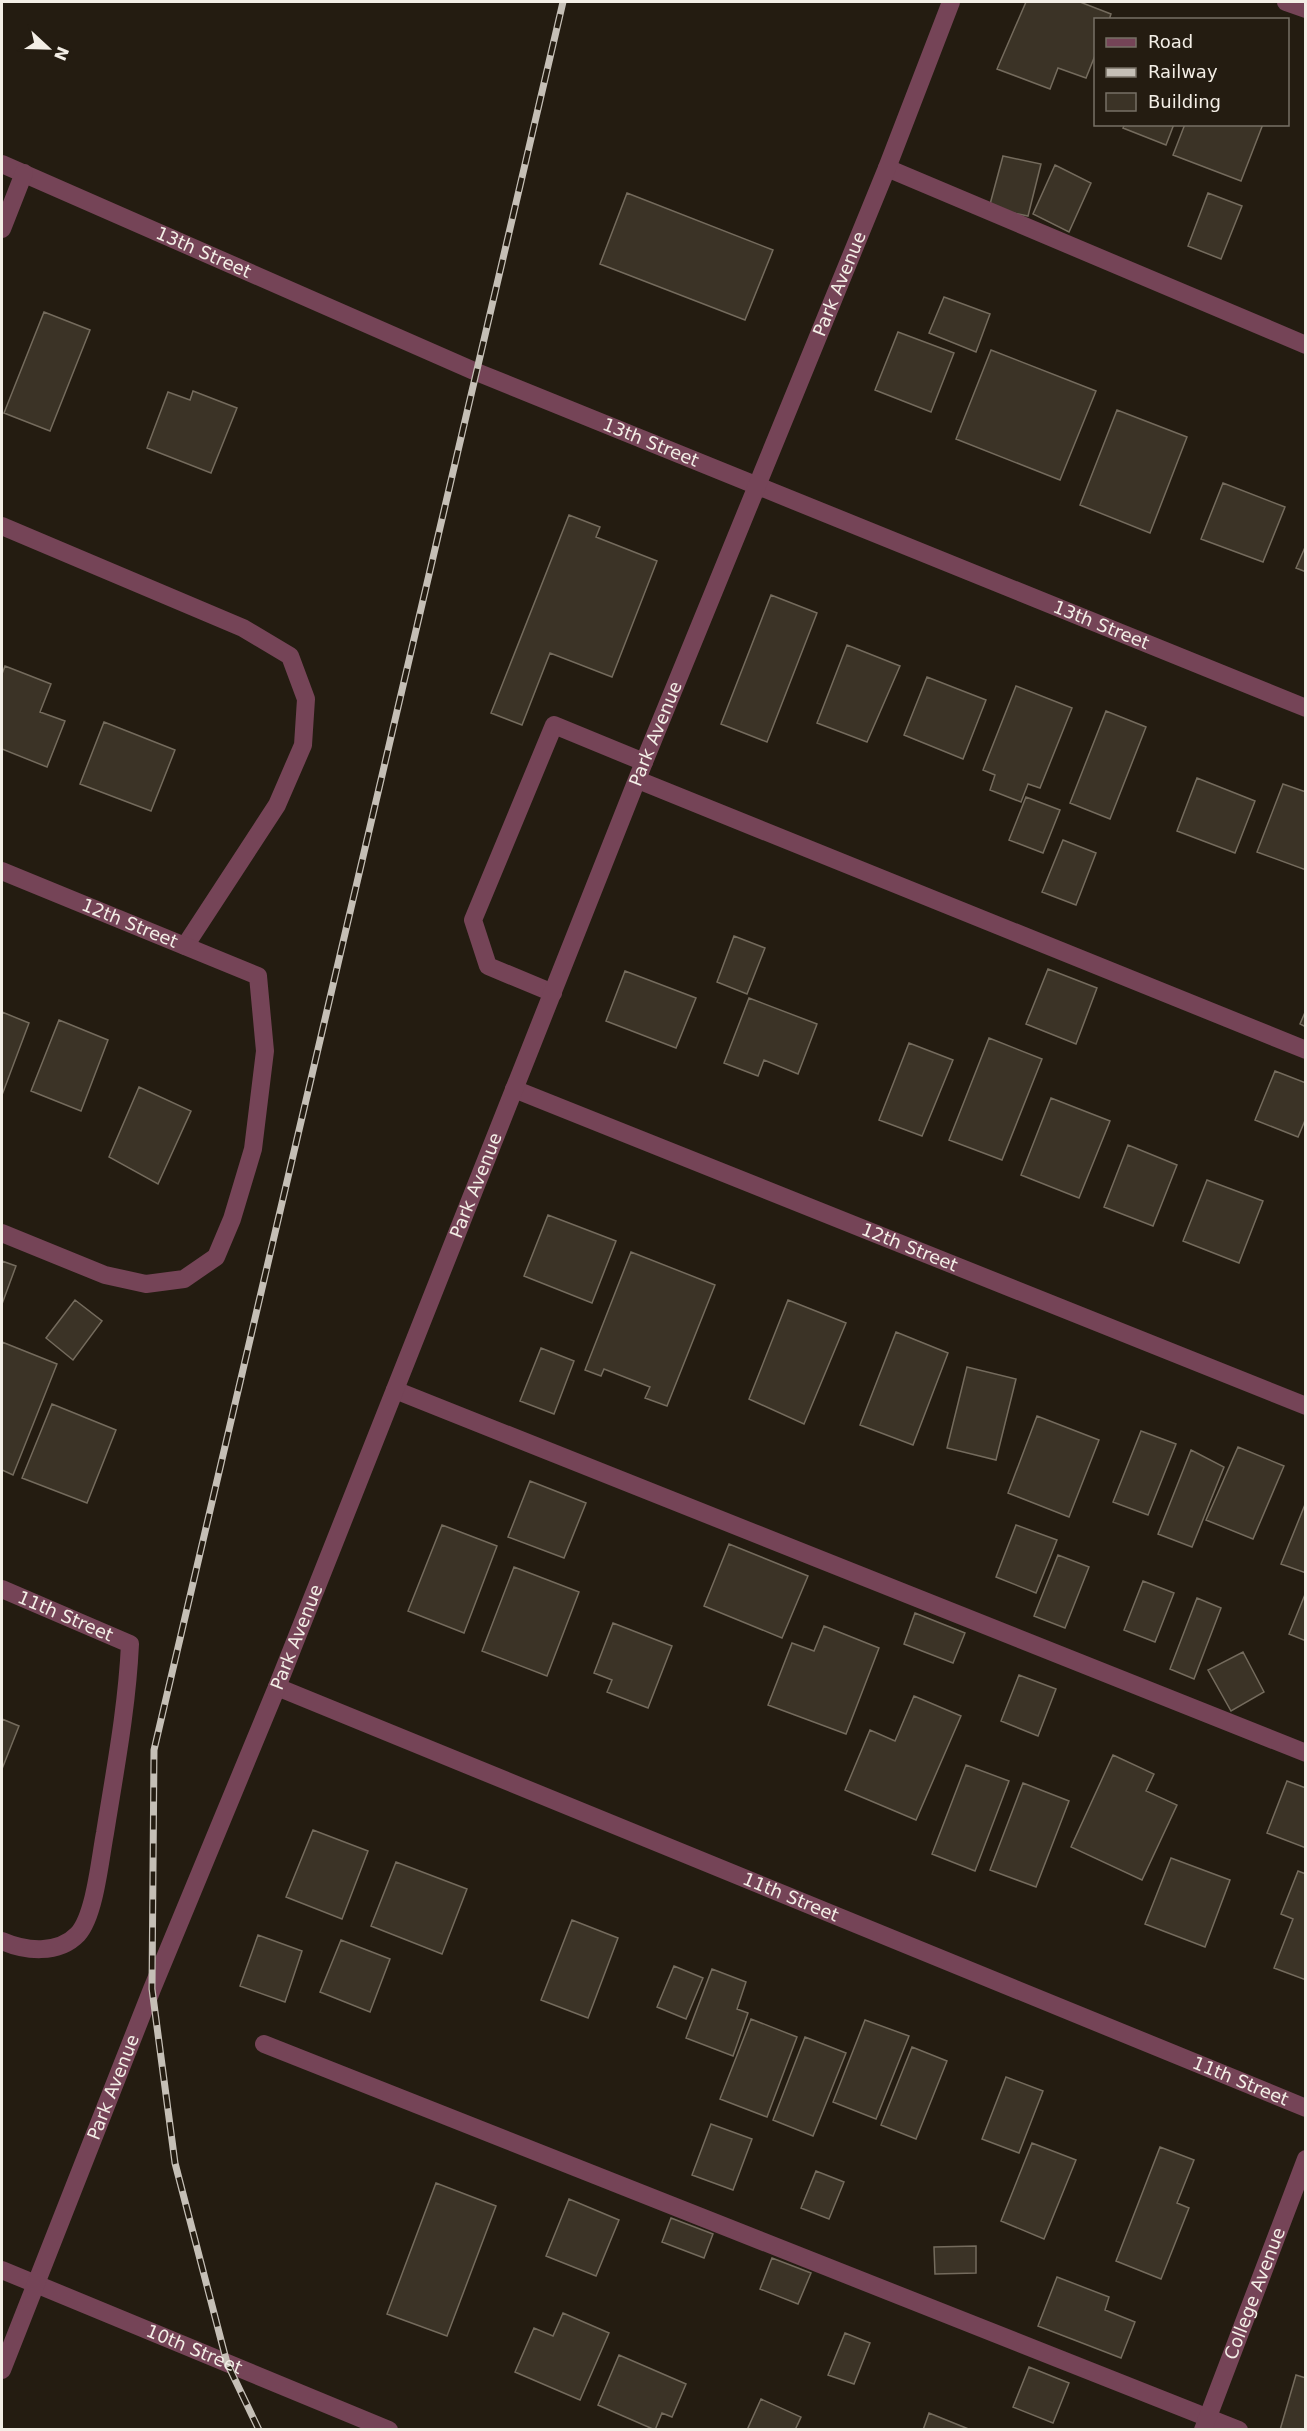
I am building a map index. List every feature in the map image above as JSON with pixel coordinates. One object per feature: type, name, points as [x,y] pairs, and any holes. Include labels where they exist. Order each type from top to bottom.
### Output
[{"type":"street","name":"Park Avenue","points":[[2,2370],[157,1978],[277,1687],[644,762],[887,168],[951,2]]},
{"type":"street","points":[[1286,2],[1305,9]]},
{"type":"street","name":"13th Street","points":[[2,164],[474,371],[1305,708]]},
{"type":"street","points":[[887,168],[1305,345]]},
{"type":"street","points":[[2,229],[24,173]]},
{"type":"street","points":[[2,526],[243,628],[290,656],[306,699],[303,745],[277,805],[185,946]]},
{"type":"street","points":[[553,993],[488,966],[473,920],[554,725],[644,762]]},
{"type":"street","points":[[638,780],[1305,1050]]},
{"type":"street","name":"12th Street","points":[[2,871],[258,976],[265,1051],[253,1149],[232,1220],[216,1257],[184,1279],[146,1284],[105,1275],[2,1233]]},
{"type":"street","name":"12th Street","points":[[514,1089],[1305,1406]]},
{"type":"street","points":[[394,1390],[1305,1753]]},
{"type":"street","name":"11th Street","points":[[2,1589],[130,1644],[127,1701],[94,1896],[79,1932],[68,1942],[44,1950],[13,1946],[2,1941]]},
{"type":"street","name":"11th Street","points":[[277,1687],[1305,2108]]},
{"type":"street","points":[[264,2044],[1205,2423],[1239,2430]]},
{"type":"street","name":"College Avenue","points":[[1205,2423],[1305,2159]]},
{"type":"street","name":"10th Street","points":[[2,2270],[389,2430]]},
{"type":"building","points":[[1026,2],[1080,2],[1111,14],[1110,18],[1094,18],[1094,58],[1086,78],[1058,68],[1050,89],[997,69]]},
{"type":"building","points":[[1124,126],[1173,126],[1166,145],[1123,128]]},
{"type":"building","points":[[1184,126],[1262,126],[1241,181],[1173,155]]},
{"type":"building","points":[[1003,156],[1041,164],[1028,216],[989,208]]},
{"type":"building","points":[[1055,165],[1091,183],[1069,232],[1033,214]]},
{"type":"building","points":[[627,193],[773,250],[745,320],[600,264]]},
{"type":"building","points":[[1208,193],[1242,206],[1221,259],[1188,246]]},
{"type":"building","points":[[944,297],[990,314],[976,352],[929,333]]},
{"type":"building","points":[[44,312],[90,330],[50,431],[4,413]]},
{"type":"building","points":[[898,332],[954,353],[931,412],[875,390]]},
{"type":"building","points":[[991,350],[1096,391],[1060,480],[956,439]]},
{"type":"building","points":[[193,391],[237,408],[211,473],[147,448],[168,392],[190,400]]},
{"type":"building","points":[[1117,410],[1187,437],[1150,533],[1080,505]]},
{"type":"building","points":[[1223,483],[1285,507],[1263,562],[1201,539]]},
{"type":"building","points":[[569,515],[600,527],[596,537],[657,561],[612,677],[550,653],[522,725],[491,713]]},
{"type":"building","points":[[1306,545],[1306,572],[1296,568]]},
{"type":"building","points":[[771,595],[817,613],[767,742],[721,724]]},
{"type":"building","points":[[847,645],[900,666],[867,742],[817,723]]},
{"type":"building","points":[[5,666],[51,684],[40,712],[65,721],[47,767],[2,749],[2,674]]},
{"type":"building","points":[[927,677],[986,700],[963,759],[904,735]]},
{"type":"building","points":[[1016,686],[1072,708],[1040,788],[1028,784],[1021,802],[990,790],[995,775],[983,770]]},
{"type":"building","points":[[1106,711],[1146,727],[1110,819],[1070,803]]},
{"type":"building","points":[[104,722],[175,750],[151,811],[80,784]]},
{"type":"building","points":[[1197,778],[1255,801],[1235,853],[1177,831]]},
{"type":"building","points":[[1283,784],[1306,792],[1306,870],[1257,852]]},
{"type":"building","points":[[1026,797],[1060,810],[1043,853],[1009,840]]},
{"type":"building","points":[[1063,840],[1096,853],[1076,905],[1042,892]]},
{"type":"building","points":[[734,936],[765,948],[747,994],[717,982]]},
{"type":"building","points":[[1048,969],[1097,988],[1076,1044],[1026,1024]]},
{"type":"building","points":[[625,971],[696,998],[676,1048],[606,1021]]},
{"type":"building","points":[[749,998],[817,1024],[798,1074],[764,1060],[758,1076],[724,1063]]},
{"type":"building","points":[[1306,1010],[1306,1027],[1300,1024]]},
{"type":"building","points":[[2,1012],[29,1023],[2,1095]]},
{"type":"building","points":[[59,1020],[108,1040],[81,1111],[31,1091]]},
{"type":"building","points":[[989,1038],[1042,1059],[1002,1160],[949,1140]]},
{"type":"building","points":[[909,1043],[953,1060],[922,1136],[879,1120]]},
{"type":"building","points":[[1275,1071],[1306,1083],[1306,1118],[1298,1137],[1255,1120]]},
{"type":"building","points":[[139,1087],[191,1111],[158,1184],[109,1157]]},
{"type":"building","points":[[1051,1098],[1110,1121],[1079,1198],[1021,1175]]},
{"type":"building","points":[[1128,1145],[1177,1165],[1153,1226],[1104,1207]]},
{"type":"building","points":[[1207,1180],[1263,1201],[1239,1263],[1183,1241]]},
{"type":"building","points":[[548,1215],[616,1241],[592,1303],[524,1276]]},
{"type":"building","points":[[631,1252],[715,1285],[667,1406],[645,1398],[650,1387],[604,1369],[601,1376],[585,1370]]},
{"type":"building","points":[[2,1261],[16,1266],[2,1304]]},
{"type":"building","points":[[75,1300],[102,1321],[73,1360],[46,1338]]},
{"type":"building","points":[[788,1300],[846,1323],[804,1424],[749,1399]]},
{"type":"building","points":[[896,1332],[948,1353],[913,1445],[860,1425]]},
{"type":"building","points":[[2,1342],[57,1364],[13,1475],[2,1470]]},
{"type":"building","points":[[541,1348],[574,1361],[554,1414],[520,1401]]},
{"type":"building","points":[[967,1367],[1016,1379],[996,1460],[947,1448]]},
{"type":"building","points":[[52,1404],[116,1430],[87,1503],[22,1478]]},
{"type":"building","points":[[1037,1416],[1099,1440],[1069,1517],[1008,1493]]},
{"type":"building","points":[[1141,1431],[1176,1444],[1148,1515],[1113,1502]]},
{"type":"building","points":[[1238,1447],[1284,1466],[1253,1539],[1206,1520]]},
{"type":"building","points":[[1191,1450],[1224,1467],[1192,1547],[1158,1534]]},
{"type":"building","points":[[530,1481],[586,1503],[564,1558],[508,1537]]},
{"type":"building","points":[[1306,1502],[1306,1573],[1281,1564]]},
{"type":"building","points":[[442,1525],[497,1546],[464,1633],[408,1611]]},
{"type":"building","points":[[1016,1525],[1057,1540],[1036,1593],[996,1577]]},
{"type":"building","points":[[729,1544],[808,1576],[782,1638],[704,1606]]},
{"type":"building","points":[[1058,1555],[1089,1567],[1065,1628],[1034,1616]]},
{"type":"building","points":[[514,1567],[579,1592],[547,1676],[482,1651]]},
{"type":"building","points":[[1143,1581],[1174,1593],[1155,1642],[1124,1630]]},
{"type":"building","points":[[1306,1592],[1306,1641],[1289,1634]]},
{"type":"building","points":[[1197,1598],[1221,1608],[1194,1679],[1170,1669]]},
{"type":"building","points":[[915,1613],[965,1633],[953,1663],[904,1644]]},
{"type":"building","points":[[613,1623],[672,1646],[648,1708],[607,1692],[612,1680],[594,1673]]},
{"type":"building","points":[[824,1626],[879,1648],[846,1734],[768,1705],[792,1643],[814,1651]]},
{"type":"building","points":[[1243,1652],[1264,1692],[1231,1711],[1208,1670]]},
{"type":"building","points":[[1019,1675],[1056,1689],[1038,1736],[1001,1721]]},
{"type":"building","points":[[914,1696],[961,1716],[916,1820],[845,1790],[870,1730],[895,1741]]},
{"type":"building","points":[[2,1719],[19,1726],[2,1769]]},
{"type":"building","points":[[1113,1755],[1154,1774],[1146,1791],[1177,1805],[1142,1880],[1071,1847]]},
{"type":"building","points":[[966,1765],[1009,1781],[975,1871],[932,1854]]},
{"type":"building","points":[[1287,1781],[1306,1788],[1306,1848],[1267,1833]]},
{"type":"building","points":[[1023,1783],[1069,1801],[1036,1887],[990,1870]]},
{"type":"building","points":[[313,1830],[368,1851],[342,1919],[286,1897]]},
{"type":"building","points":[[1171,1858],[1230,1880],[1205,1947],[1145,1924]]},
{"type":"building","points":[[396,1862],[467,1889],[442,1954],[371,1926]]},
{"type":"building","points":[[1298,1871],[1306,1874],[1306,1980],[1274,1968],[1293,1919],[1281,1914]]},
{"type":"building","points":[[572,1920],[618,1938],[588,2018],[541,2000]]},
{"type":"building","points":[[258,1935],[302,1951],[285,2002],[240,1986]]},
{"type":"building","points":[[341,1940],[390,1959],[370,2012],[320,1992]]},
{"type":"building","points":[[674,1966],[703,1978],[686,2019],[657,2007]]},
{"type":"building","points":[[712,1969],[746,1982],[737,2009],[748,2013],[733,2056],[686,2038]]},
{"type":"building","points":[[751,2019],[797,2037],[767,2117],[720,2099]]},
{"type":"building","points":[[865,2020],[909,2036],[876,2119],[833,2102]]},
{"type":"building","points":[[805,2037],[846,2053],[813,2136],[773,2120]]},
{"type":"building","points":[[912,2047],[947,2061],[916,2139],[881,2125]]},
{"type":"building","points":[[1006,2077],[1043,2091],[1019,2153],[982,2139]]},
{"type":"building","points":[[711,2124],[752,2139],[733,2190],[692,2175]]},
{"type":"building","points":[[1032,2143],[1076,2160],[1044,2239],[1001,2221]]},
{"type":"building","points":[[1160,2147],[1194,2160],[1177,2203],[1189,2208],[1161,2279],[1116,2261]]},
{"type":"building","points":[[816,2171],[844,2182],[829,2219],[801,2208]]},
{"type":"building","points":[[436,2183],[496,2206],[447,2336],[387,2314]]},
{"type":"building","points":[[569,2199],[619,2220],[596,2276],[546,2256]]},
{"type":"building","points":[[671,2218],[713,2234],[704,2258],[662,2242]]},
{"type":"building","points":[[976,2246],[976,2273],[935,2274],[934,2247]]},
{"type":"building","points":[[772,2258],[811,2273],[798,2304],[760,2289]]},
{"type":"building","points":[[1057,2277],[1109,2297],[1105,2310],[1135,2322],[1121,2358],[1038,2326]]},
{"type":"building","points":[[563,2313],[609,2333],[580,2400],[515,2372],[534,2328],[553,2336]]},
{"type":"building","points":[[845,2333],[870,2343],[854,2384],[828,2375]]},
{"type":"building","points":[[619,2355],[686,2384],[672,2417],[662,2413],[655,2430],[598,2405]]},
{"type":"building","points":[[1029,2367],[1069,2383],[1053,2423],[1013,2407]]},
{"type":"building","points":[[1296,2375],[1306,2378],[1306,2430],[1280,2430]]},
{"type":"building","points":[[761,2399],[801,2417],[795,2430],[747,2430]]},
{"type":"building","points":[[929,2413],[971,2430],[923,2430]]},
{"type":"railway","points":[[259,2430],[227,2363],[175,2163],[152,1989],[154,1750],[563,2]]}]
